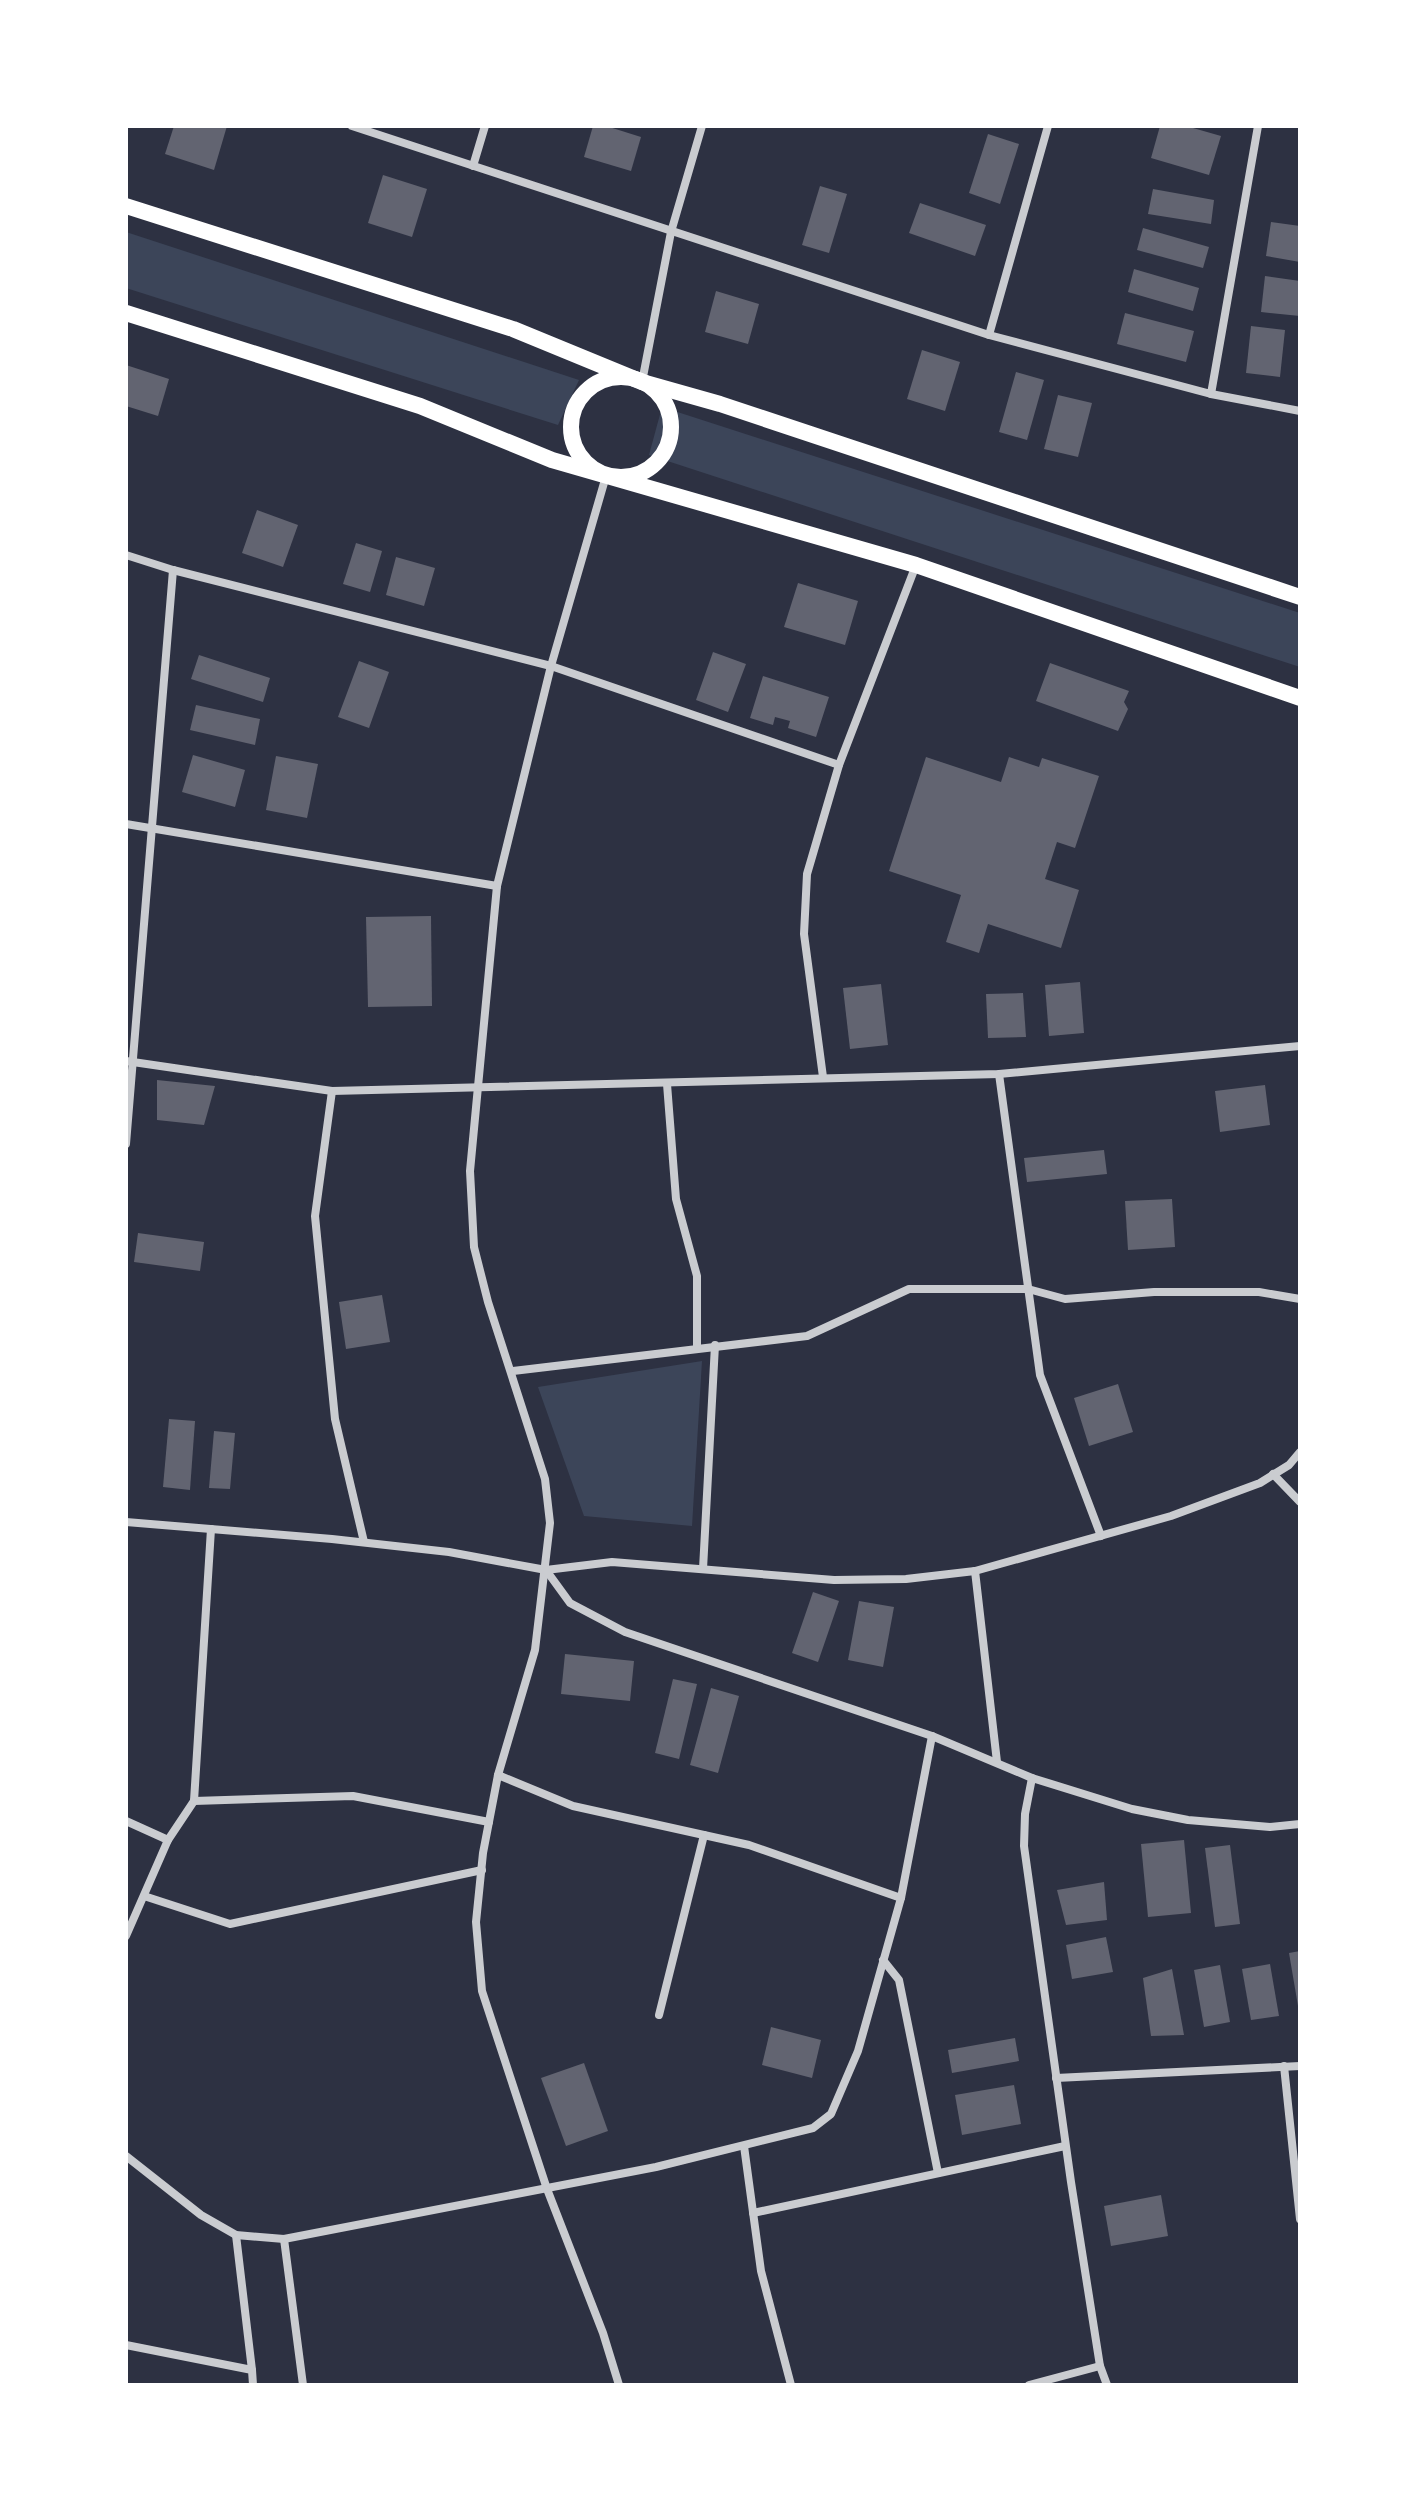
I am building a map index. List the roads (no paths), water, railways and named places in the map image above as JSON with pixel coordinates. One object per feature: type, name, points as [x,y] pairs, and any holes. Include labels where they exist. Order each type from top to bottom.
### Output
[{"type":"main road","points":[[126,206],[513,329],[642,382],[720,404],[1300,597]]},
{"type":"main road","points":[[126,313],[420,406],[552,460],[916,565],[1300,698]]},
{"type":"main road","points":[[610,378],[642,382],[661,398],[671,421],[670,437],[664,453],[639,474],[606,476],[586,463],[572,442],[574,410],[582,395],[610,378]]},
{"type":"street","points":[[352,126],[989,335],[1211,394],[1300,411]]},
{"type":"street","points":[[473,166],[485,126]]},
{"type":"street","points":[[642,382],[671,232],[702,126]]},
{"type":"street","points":[[989,335],[1048,126]]},
{"type":"street","points":[[1211,394],[1258,126]]},
{"type":"street","points":[[606,476],[551,666],[497,886],[470,1171],[474,1247],[488,1302],[513,1371],[545,1479],[550,1523],[535,1650],[498,1775],[482,1870],[476,1922],[482,1991],[547,2189],[603,2333],[619,2385]]},
{"type":"street","points":[[126,555],[173,570],[551,666],[839,765]]},
{"type":"street","points":[[823,1077],[804,934],[807,874],[839,765],[916,565]]},
{"type":"street","points":[[126,1144],[130,1062],[153,829],[173,570]]},
{"type":"street","points":[[126,824],[497,886]]},
{"type":"street","points":[[130,1062],[332,1091],[999,1074],[1300,1046]]},
{"type":"street","points":[[999,1074],[1040,1375],[1101,1536]]},
{"type":"street","points":[[667,1084],[676,1199],[697,1276],[697,1347]]},
{"type":"street","points":[[332,1091],[316,1232],[335,1419],[364,1542]]},
{"type":"street","points":[[513,1371],[807,1336],[909,1289],[1028,1289],[1065,1299],[1154,1292],[1259,1292],[1300,1299]]},
{"type":"street","points":[[703,1569],[715,1345]]},
{"type":"street","points":[[126,1522],[364,1542],[449,1552],[546,1570],[612,1562],[834,1580],[906,1579],[975,1571],[1226,1497],[1289,1465],[1300,1452]]},
{"type":"street","points":[[1273,1474],[1300,1502]]},
{"type":"street","points":[[126,1936],[168,1840],[194,1801],[211,1529]]},
{"type":"street","points":[[546,1570],[570,1603],[625,1632],[932,1736],[1032,1778],[1132,1809],[1188,1820],[1270,1827],[1300,1824]]},
{"type":"street","points":[[975,1571],[997,1762]]},
{"type":"street","points":[[126,2156],[201,2215],[236,2235],[284,2239],[547,2189],[813,2128],[831,2114],[858,2051],[901,1898],[932,1736]]},
{"type":"street","points":[[498,1775],[573,1806],[749,1845],[901,1898]]},
{"type":"street","points":[[1032,1778],[1025,1814],[1024,1846],[1065,2146],[1100,2366],[1107,2385]]},
{"type":"street","points":[[194,1801],[353,1796],[489,1822]]},
{"type":"street","points":[[126,1821],[168,1840]]},
{"type":"street","points":[[659,2015],[704,1835]]},
{"type":"street","points":[[144,1896],[230,1924],[482,1870]]},
{"type":"street","points":[[883,1960],[899,1980],[938,2173]]},
{"type":"street","points":[[1284,2066],[1300,2219]]},
{"type":"street","points":[[1056,2078],[1300,2066]]},
{"type":"street","points":[[744,2146],[761,2271],[791,2385]]},
{"type":"street","points":[[753,2213],[1065,2146]]},
{"type":"street","points":[[236,2235],[253,2385]]},
{"type":"street","points":[[284,2239],[303,2385]]},
{"type":"street","points":[[126,2345],[252,2370]]},
{"type":"street","points":[[1029,2385],[1100,2366]]}]
